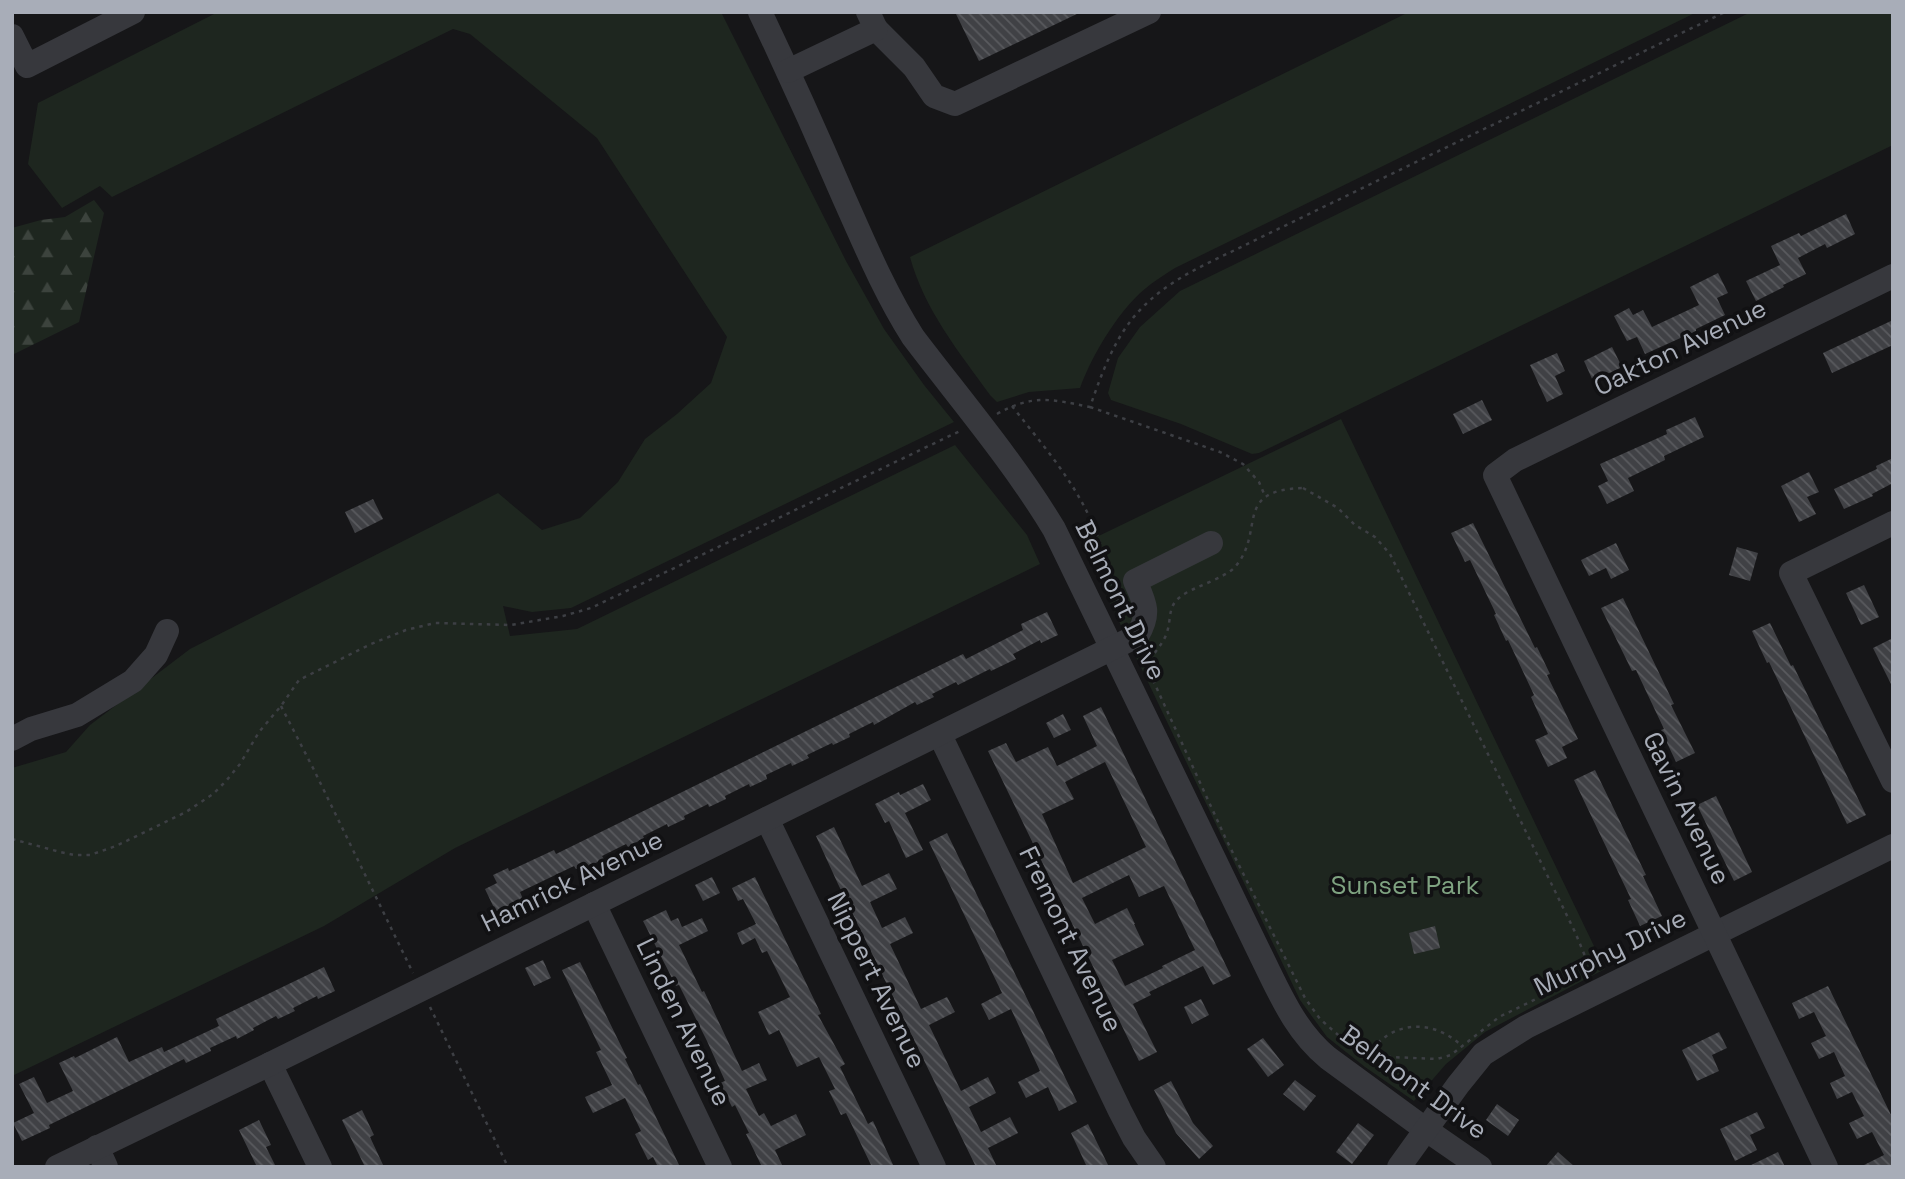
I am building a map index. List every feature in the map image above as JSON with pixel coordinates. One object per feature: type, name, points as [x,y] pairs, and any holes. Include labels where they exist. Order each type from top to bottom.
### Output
[{"type":"street","points":[[12,36],[20,69],[133,12]]},
{"type":"street","name":"Belmont Drive","points":[[760,12],[899,315],[1036,499],[1123,643],[1269,972],[1296,1024],[1318,1050],[1480,1167]]},
{"type":"street","points":[[788,71],[872,20],[914,67],[934,96],[955,104],[1149,12]]},
{"type":"street","name":"Oakton Avenue","points":[[1495,475],[1515,460],[1893,276]]},
{"type":"street","name":"Gavin Avenue","points":[[1495,475],[1826,1167]]},
{"type":"street","points":[[1893,523],[1791,573],[1893,781]]},
{"type":"street","points":[[1123,643],[1137,636],[1146,623],[1146,606],[1135,581],[1212,543]]},
{"type":"street","points":[[12,738],[31,729],[77,715],[133,681],[156,655],[167,631]]},
{"type":"street","name":"Hamrick Avenue","points":[[57,1167],[101,1157],[270,1064],[421,988],[1123,643]]},
{"type":"street","name":"Fremont Avenue","points":[[940,734],[1120,1111],[1154,1167]]},
{"type":"street","name":"Nippert Avenue","points":[[767,819],[934,1167]]},
{"type":"street","name":"Murphy Drive","points":[[1399,1167],[1483,1054],[1526,1027],[1893,846]]},
{"type":"street","name":"Linden Avenue","points":[[594,904],[720,1167]]},
{"type":"street","points":[[270,1064],[320,1167]]},
{"type":"path","points":[[1090,407],[1112,350],[1131,319],[1160,291],[1186,275],[1724,12]]},
{"type":"path","points":[[12,839],[67,853],[90,855],[116,846],[186,812],[213,794],[240,764],[259,732],[299,680],[371,644],[406,630],[435,623],[511,625],[591,608],[1025,401],[1052,399],[1090,407],[1220,452],[1243,464],[1259,482],[1265,496]]},
{"type":"path","points":[[1012,406],[1068,477],[1086,509],[1119,604],[1123,643],[1147,667],[1225,837],[1305,998],[1320,1019],[1354,1049],[1367,1056],[1445,1058],[1499,1017],[1573,981],[1582,973],[1585,956],[1575,932],[1390,554],[1375,537],[1355,525],[1338,508],[1303,488],[1290,488],[1265,496],[1257,504],[1249,539],[1237,564],[1232,570],[1182,595],[1171,606],[1166,634],[1147,667]]},
{"type":"path","points":[[281,706],[508,1167]]},
{"type":"path","points":[[1367,1056],[1373,1047],[1389,1034],[1411,1026],[1433,1028],[1454,1038],[1462,1046]]},
{"type":"green space","points":[[218,12],[721,12],[846,261],[884,329],[954,422],[571,608],[532,612],[503,606],[510,636],[577,629],[955,445],[1027,535],[1040,564],[455,848],[324,926],[12,1076],[12,768],[66,752],[90,725],[190,649],[498,493],[542,530],[580,518],[618,482],[645,439],[711,383],[727,337],[597,138],[470,34],[453,29],[112,197],[100,186],[62,208],[28,164],[38,103]]},
{"type":"green space","points":[[1409,12],[1697,12],[1175,268],[1140,293],[1119,317],[1092,360],[1080,388],[1029,392],[997,402],[990,395],[933,312],[910,257]]},
{"type":"green space","points":[[1751,12],[1893,12],[1893,145],[1259,453],[1252,454],[1181,424],[1111,400],[1108,393],[1118,358],[1140,327],[1180,291]]},
{"type":"green space","points":[[94,200],[104,213],[79,322],[12,355],[12,228],[65,217]]},
{"type":"green space","name":"Sunset Park","points":[[1341,419],[1605,969],[1485,1032],[1446,1064],[1414,1101],[1327,1037],[1300,1000],[1082,544]]},
{"type":"building","points":[[955,12],[1081,12],[979,61]]},
{"type":"building","points":[[1846,214],[1855,234],[1827,248],[1825,244],[1798,258],[1806,274],[1756,301],[1746,281],[1780,265],[1771,246],[1799,233],[1801,236]]},
{"type":"building","points":[[1718,273],[1728,293],[1717,298],[1725,315],[1645,354],[1637,337],[1627,341],[1614,316],[1629,308],[1633,315],[1643,310],[1652,327],[1699,305],[1690,287]]},
{"type":"building","points":[[1893,320],[1893,345],[1832,373],[1823,353]]},
{"type":"building","points":[[1612,347],[1622,367],[1593,381],[1584,361]]},
{"type":"building","points":[[1557,353],[1565,371],[1555,376],[1563,394],[1547,402],[1530,365]]},
{"type":"building","points":[[1482,400],[1492,420],[1463,434],[1453,414]]},
{"type":"building","points":[[1695,417],[1704,437],[1664,456],[1665,460],[1628,478],[1634,491],[1607,504],[1598,486],[1608,481],[1600,464],[1667,434],[1666,430]]},
{"type":"building","points":[[1893,458],[1893,483],[1872,494],[1873,496],[1844,509],[1834,489],[1877,469],[1876,466]]},
{"type":"building","points":[[1809,472],[1819,492],[1807,497],[1816,514],[1799,522],[1781,486]]},
{"type":"building","points":[[373,499],[383,519],[355,533],[345,512]]},
{"type":"building","points":[[1473,523],[1535,648],[1537,647],[1550,674],[1547,675],[1578,739],[1562,747],[1567,758],[1548,767],[1535,740],[1548,734],[1531,697],[1534,695],[1508,640],[1506,641],[1470,560],[1465,562],[1451,533]]},
{"type":"building","points":[[1616,543],[1629,570],[1611,579],[1606,568],[1589,576],[1581,560]]},
{"type":"building","points":[[1737,547],[1758,553],[1750,581],[1729,575]]},
{"type":"building","points":[[1864,585],[1879,617],[1861,625],[1846,593]]},
{"type":"building","points":[[1623,598],[1695,753],[1676,762],[1661,730],[1664,729],[1636,670],[1632,671],[1601,608]]},
{"type":"building","points":[[1047,612],[1058,635],[1041,643],[1040,640],[1013,654],[1016,659],[958,685],[956,682],[932,694],[934,697],[917,705],[915,702],[874,725],[873,722],[849,734],[850,737],[807,755],[809,758],[766,775],[767,779],[750,787],[749,784],[725,796],[726,799],[709,807],[708,804],[668,827],[667,824],[628,847],[626,844],[587,867],[586,865],[576,869],[574,866],[520,892],[523,899],[496,912],[485,889],[497,883],[493,875],[508,868],[509,871],[554,850],[556,854],[963,654],[966,659],[1023,630],[1021,624]]},
{"type":"building","points":[[1770,623],[1866,815],[1847,824],[1752,631]]},
{"type":"building","points":[[1893,638],[1893,688],[1873,648]]},
{"type":"building","points":[[1101,707],[1231,976],[1213,985],[1203,966],[1149,992],[1151,995],[1133,1004],[1157,1052],[1139,1061],[988,751],[1006,743],[1016,762],[1048,747],[1057,766],[1097,746],[1083,716]],"holes":[[[1105,762],[1146,847],[1073,883],[1042,814],[1074,799],[1065,782]],[[1129,875],[1139,897],[1164,886],[1195,950],[1125,986],[1112,960],[1144,945],[1135,924],[1127,908],[1095,924],[1082,898]]]},
{"type":"building","points":[[1063,714],[1071,730],[1054,738],[1046,723]]},
{"type":"building","points":[[1595,770],[1646,875],[1643,876],[1662,916],[1640,926],[1628,900],[1631,899],[1574,780]]},
{"type":"building","points":[[923,784],[931,800],[905,813],[923,850],[906,858],[889,821],[885,823],[875,804]]},
{"type":"building","points":[[1716,796],[1752,872],[1734,881],[1697,805]]},
{"type":"building","points":[[834,827],[862,886],[889,873],[897,889],[870,902],[882,928],[905,917],[913,933],[890,944],[921,1009],[947,997],[955,1012],[929,1025],[961,1091],[988,1077],[996,1093],[969,1107],[981,1132],[1010,1117],[1018,1133],[988,1148],[997,1167],[976,1167],[838,884],[816,836]]},
{"type":"building","points":[[947,833],[1077,1102],[1059,1111],[1048,1087],[1026,1098],[1018,1082],[1040,1071],[1011,1009],[989,1020],[981,1004],[1002,993],[929,842]]},
{"type":"building","points":[[712,877],[720,893],[703,901],[695,885]]},
{"type":"building","points":[[755,877],[821,1014],[818,1015],[845,1064],[840,1067],[868,1124],[873,1121],[894,1167],[872,1167],[846,1113],[841,1115],[829,1091],[835,1089],[819,1057],[797,1067],[779,1030],[769,1035],[758,1012],[790,997],[767,951],[762,953],[755,938],[742,945],[737,933],[756,924],[743,899],[738,901],[732,888]]},
{"type":"building","points":[[666,910],[671,921],[678,918],[682,927],[702,918],[708,931],[679,945],[742,1071],[759,1063],[767,1080],[746,1089],[759,1116],[764,1113],[771,1126],[796,1114],[806,1135],[775,1150],[783,1167],[762,1167],[735,1105],[732,1107],[720,1083],[725,1081],[707,1041],[643,921]]},
{"type":"building","points":[[1435,926],[1440,948],[1414,954],[1409,933]]},
{"type":"building","points":[[543,960],[551,978],[534,986],[525,968]]},
{"type":"building","points":[[580,962],[680,1167],[658,1167],[653,1157],[648,1160],[635,1134],[641,1131],[625,1098],[593,1113],[585,1097],[612,1085],[596,1052],[601,1050],[562,970]]},
{"type":"building","points":[[324,967],[335,991],[318,999],[317,996],[293,1008],[295,1011],[278,1019],[276,1016],[237,1039],[236,1036],[210,1048],[211,1051],[186,1063],[184,1059],[22,1141],[13,1123],[34,1113],[19,1084],[34,1077],[47,1103],[73,1091],[59,1063],[117,1037],[129,1062],[162,1047],[164,1052],[219,1026],[216,1019]]},
{"type":"building","points":[[1828,986],[1893,1119],[1893,1167],[1860,1167],[1884,1155],[1872,1132],[1857,1139],[1849,1123],[1864,1116],[1852,1092],[1837,1099],[1830,1083],[1845,1076],[1834,1052],[1819,1059],[1811,1043],[1826,1036],[1814,1012],[1799,1019],[1792,1003]]},
{"type":"building","points":[[1201,999],[1209,1015],[1192,1024],[1184,1007]]},
{"type":"building","points":[[1719,1032],[1727,1048],[1712,1055],[1719,1071],[1697,1081],[1682,1050]]},
{"type":"building","points":[[1263,1038],[1284,1065],[1268,1077],[1247,1049]]},
{"type":"building","points":[[1295,1080],[1316,1096],[1304,1111],[1283,1094]]},
{"type":"building","points":[[1171,1081],[1193,1123],[1213,1146],[1199,1159],[1176,1133],[1154,1090]]},
{"type":"building","points":[[1497,1104],[1519,1120],[1508,1136],[1486,1120]]},
{"type":"building","points":[[362,1110],[374,1135],[370,1137],[384,1167],[365,1167],[342,1120]]},
{"type":"building","points":[[1757,1112],[1765,1128],[1750,1135],[1757,1150],[1735,1161],[1720,1129]]},
{"type":"building","points":[[259,1120],[271,1145],[266,1147],[276,1167],[257,1167],[239,1130]]},
{"type":"building","points":[[1358,1123],[1374,1135],[1352,1164],[1336,1152]]},
{"type":"building","points":[[1088,1124],[1109,1167],[1087,1167],[1071,1133]]},
{"type":"building","points":[[1558,1152],[1575,1167],[1545,1167]]},
{"type":"building","points":[[1778,1152],[1785,1167],[1747,1167]]}]
